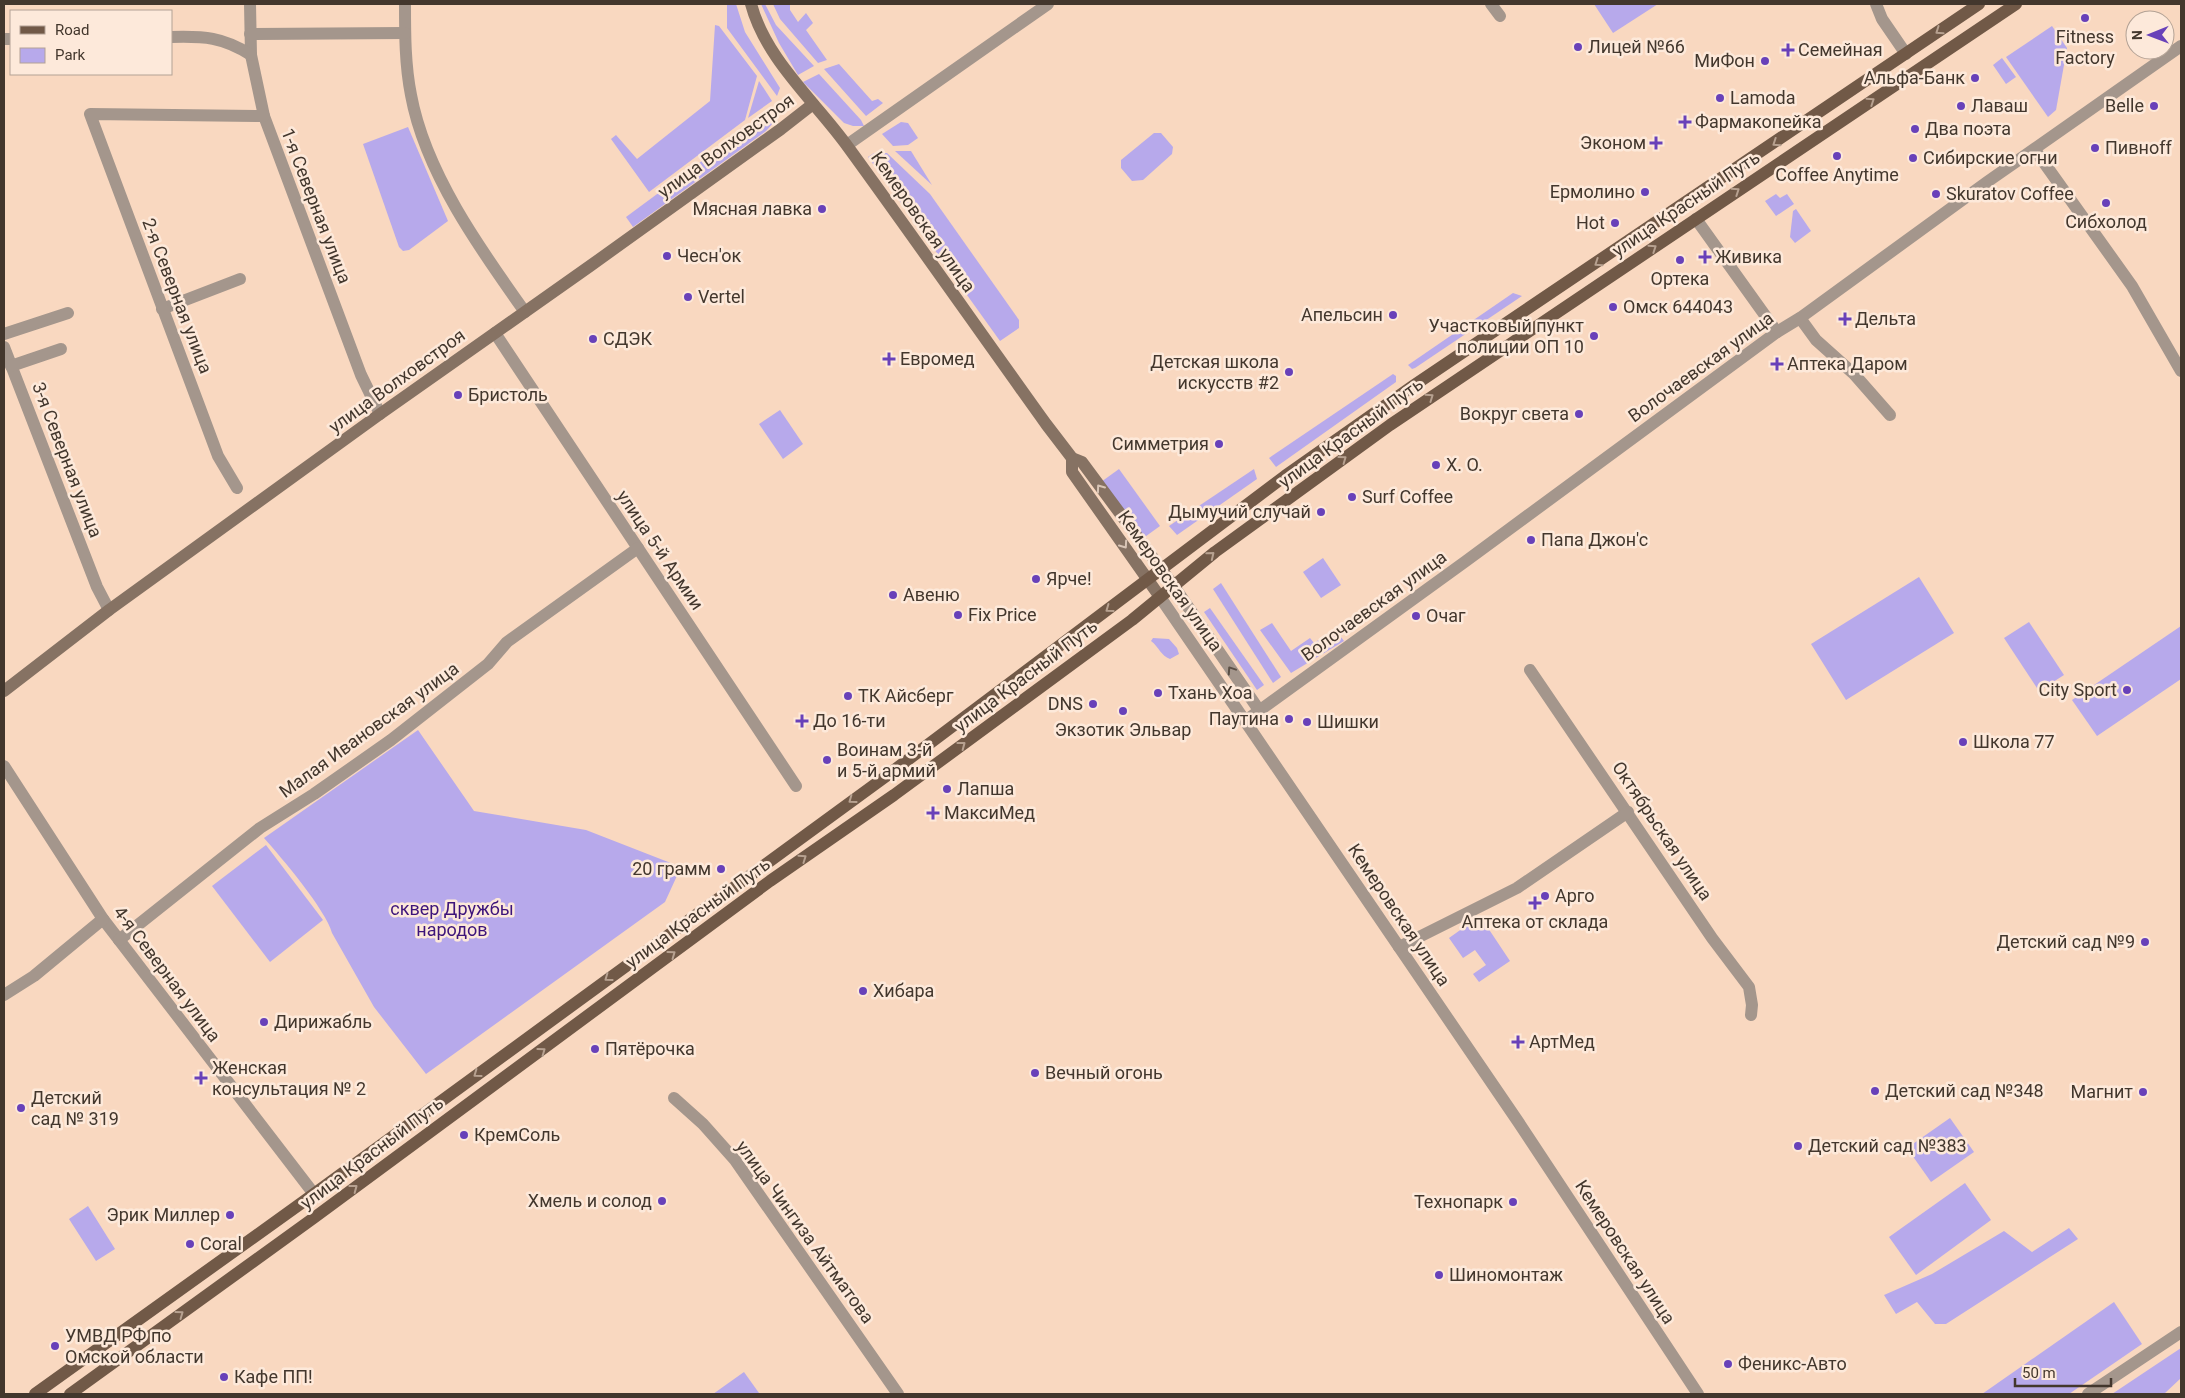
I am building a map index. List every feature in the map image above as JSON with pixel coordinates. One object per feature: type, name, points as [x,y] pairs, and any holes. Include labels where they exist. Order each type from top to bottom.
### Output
[{"type":"main road","name":"Кемеровская улица","points":[[751,4],[765,38],[813,104],[847,145],[1072,458],[1082,462],[1174,586]]},
{"type":"main road","name":"улица Красный Путь","points":[[35,1394],[314,1194],[884,776],[1160,569],[1348,432],[1979,4]]},
{"type":"main road","name":"улица Красный Путь","points":[[70,1394],[315,1217],[770,881],[894,795],[1132,620],[1215,552],[1390,425],[2016,4]]},
{"type":"main road","name":"улица Волховстроя","points":[[4,691],[109,610],[380,414],[773,135],[813,104]]},
{"type":"main road","points":[[1683,205],[1696,219]]},
{"type":"main road","name":"Кемеровская улица","points":[[1072,458],[1072,472],[1160,597]]},
{"type":"street","name":"1-я Северная улица","points":[[250,4],[251,55],[264,116],[361,375],[380,414]]},
{"type":"street","points":[[404,4],[410,94],[433,160],[463,221],[524,312]]},
{"type":"street","points":[[847,145],[1048,4]]},
{"type":"street","points":[[1491,4],[1500,16]]},
{"type":"street","points":[[1876,4],[1882,19],[1906,54]]},
{"type":"street","points":[[250,34],[405,33]]},
{"type":"street","points":[[172,36],[216,38],[239,47],[251,55]]},
{"type":"street","name":"Волочаевская улица","points":[[1245,721],[1466,562],[1777,332],[1800,318],[1979,188],[2181,46]]},
{"type":"street","name":"2-я Северная улица","points":[[237,488],[218,456],[90,114],[264,116]]},
{"type":"street","points":[[2035,150],[2132,286],[2181,371]]},
{"type":"street","points":[[1696,219],[1777,332]]},
{"type":"street","points":[[162,309],[240,279]]},
{"type":"street","points":[[4,334],[68,313]]},
{"type":"street","points":[[1800,318],[1816,340],[1854,374],[1890,415]]},
{"type":"street","name":"улица 5-й Армии","points":[[495,332],[796,786]]},
{"type":"street","name":"3-я Северная улица","points":[[4,347],[97,588],[109,610]]},
{"type":"street","points":[[12,366],[61,349]]},
{"type":"street","name":"Малая Ивановская улица","points":[[120,940],[260,828],[314,794],[391,740],[488,664],[507,642],[638,548]]},
{"type":"street","name":"Кемеровская улица","points":[[1174,586],[1259,710]]},
{"type":"street","name":"Кемеровская улица","points":[[1160,597],[1519,1122],[1698,1394]]},
{"type":"street","name":"Октябрьская улица","points":[[1530,670],[1712,938],[1748,987],[1752,1005],[1751,1015]]},
{"type":"street","name":"4-я Северная улица","points":[[4,766],[103,919],[314,1194]]},
{"type":"street","points":[[1399,947],[1517,888],[1628,812]]},
{"type":"street","points":[[4,995],[34,976],[103,919]]},
{"type":"street","name":"улица Чингиза Айтматова","points":[[674,1098],[703,1124],[735,1160],[898,1394]]},
{"type":"street","points":[[2088,1394],[2181,1332]]},
{"type":"green space","points":[[727,4],[736,4],[745,32],[780,88],[777,96],[727,28]]},
{"type":"green space","points":[[761,4],[765,4],[776,25],[814,66],[798,75],[779,43]]},
{"type":"green space","points":[[773,4],[790,4],[790,10],[798,22],[806,13],[813,23],[806,30],[827,60],[818,63],[780,19]]},
{"type":"green space","points":[[1594,4],[1658,4],[1613,33]]},
{"type":"green space","points":[[715,25],[719,26],[757,76],[745,120],[649,192],[611,139],[616,135],[637,159],[710,101]]},
{"type":"green space","points":[[2052,26],[2067,48],[2056,110],[2048,117],[2006,57]]},
{"type":"green space","points":[[2002,58],[2016,77],[2006,84],[1993,65]]},
{"type":"green space","points":[[839,64],[872,101],[878,99],[883,103],[866,116],[824,69]]},
{"type":"green space","points":[[819,74],[861,120],[864,126],[853,126],[844,123],[803,82]]},
{"type":"green space","points":[[759,81],[772,101],[748,118]]},
{"type":"green space","points":[[776,106],[779,110],[774,122],[766,131],[633,227],[626,217]]},
{"type":"green space","points":[[901,122],[908,123],[918,138],[908,145],[893,146],[882,134]]},
{"type":"green space","points":[[408,127],[448,221],[409,250],[403,251],[399,247],[363,144]]},
{"type":"green space","points":[[1154,133],[1161,133],[1173,147],[1172,154],[1143,180],[1132,181],[1121,168],[1121,160]]},
{"type":"green space","points":[[895,151],[911,151],[932,185]]},
{"type":"green space","points":[[874,153],[887,153],[930,194],[1019,320],[1019,328],[1000,341],[868,157]]},
{"type":"green space","points":[[1776,194],[1780,198],[1787,194],[1794,204],[1776,216],[1765,201]]},
{"type":"green space","points":[[1796,209],[1811,231],[1795,243],[1790,237],[1793,211]]},
{"type":"green space","points":[[1513,293],[1522,296],[1415,368],[1412,369],[1408,365]]},
{"type":"green space","points":[[1393,374],[1396,376],[1396,382],[1276,467],[1269,458]]},
{"type":"green space","points":[[780,410],[803,444],[783,459],[759,424]]},
{"type":"green space","points":[[1119,469],[1160,526],[1142,539],[1101,482]]},
{"type":"green space","points":[[1254,469],[1257,479],[1177,535],[1169,526]]},
{"type":"green space","points":[[1323,558],[1341,585],[1321,598],[1303,572]]},
{"type":"green space","points":[[1919,577],[1954,633],[1846,700],[1811,644]]},
{"type":"green space","points":[[1221,583],[1281,677],[1273,683],[1213,589]]},
{"type":"green space","points":[[1210,608],[1264,685],[1257,690],[1204,612]]},
{"type":"green space","points":[[2029,622],[2064,675],[2039,691],[2004,638]]},
{"type":"green space","points":[[1272,623],[1291,651],[1310,638],[1314,643],[1335,629],[1344,641],[1291,673],[1260,630]]},
{"type":"green space","name":"City Sport","points":[[2181,626],[2181,679],[2097,736],[2072,700]]},
{"type":"green space","points":[[1153,638],[1169,639],[1177,648],[1179,654],[1170,659],[1167,658],[1151,641]]},
{"type":"green space","name":"сквер Дружбы народов","points":[[418,730],[474,811],[586,830],[681,867],[665,902],[426,1074],[374,1007],[321,911],[291,870],[264,838]]},
{"type":"green space","points":[[266,845],[323,920],[270,962],[212,886]]},
{"type":"green space","points":[[1480,916],[1510,961],[1479,982],[1473,974],[1486,965],[1475,950],[1463,958],[1449,938]]},
{"type":"green space","points":[[1950,1118],[1974,1152],[1931,1182],[1907,1148]]},
{"type":"green space","points":[[1965,1183],[1991,1220],[1916,1275],[1889,1237]]},
{"type":"green space","points":[[88,1206],[115,1249],[96,1261],[69,1219]]},
{"type":"green space","points":[[2069,1228],[2078,1239],[1946,1324],[1935,1324],[1917,1302],[1896,1314],[1884,1295],[1932,1274],[2004,1231],[2032,1252]]},
{"type":"green space","points":[[2114,1302],[2142,1344],[2069,1394],[1982,1394]]},
{"type":"green space","points":[[2181,1348],[2181,1378],[2164,1394],[2112,1394]]},
{"type":"green space","points":[[744,1372],[759,1393],[713,1394]]},
{"type":"place","name":"Fitness Factory","points":[[2085,18]]},
{"type":"place","name":"Лицей №66","points":[[1578,47]]},
{"type":"place","name":"Семейная","points":[[1788,50]]},
{"type":"place","name":"МиФон","points":[[1765,61]]},
{"type":"place","name":"Альфа-Банк","points":[[1975,78]]},
{"type":"place","name":"Lamoda","points":[[1720,98]]},
{"type":"place","name":"Лаваш","points":[[1961,106]]},
{"type":"place","name":"Belle","points":[[2154,106]]},
{"type":"place","name":"Фармакопейка","points":[[1685,122]]},
{"type":"place","name":"Два поэта","points":[[1915,129]]},
{"type":"place","name":"Эконом","points":[[1656,143]]},
{"type":"place","name":"Пивнoff","points":[[2095,148]]},
{"type":"place","name":"Coffee Anytime","points":[[1837,156]]},
{"type":"place","name":"Сибирские огни","points":[[1913,158]]},
{"type":"place","name":"Ермолино","points":[[1645,192]]},
{"type":"place","name":"Skuratov Coffee","points":[[1936,194]]},
{"type":"place","name":"Сибхолод","points":[[2106,203]]},
{"type":"place","name":"Мясная лавка","points":[[822,209]]},
{"type":"place","name":"Hot","points":[[1615,223]]},
{"type":"place","name":"Чесн'ок","points":[[667,256]]},
{"type":"place","name":"Живика","points":[[1705,257]]},
{"type":"place","name":"Ортека","points":[[1680,260]]},
{"type":"place","name":"Vertel","points":[[688,297]]},
{"type":"place","name":"Омск 644043","points":[[1613,307]]},
{"type":"place","name":"Апельсин","points":[[1393,315]]},
{"type":"place","name":"Дельта","points":[[1845,319]]},
{"type":"place","name":"Участковый пункт полиции ОП 10","points":[[1594,336]]},
{"type":"place","name":"СДЭК","points":[[593,339]]},
{"type":"place","name":"Евромед","points":[[889,359]]},
{"type":"place","name":"Аптека Даром","points":[[1777,364]]},
{"type":"place","name":"Детская школа искусств #2","points":[[1289,372]]},
{"type":"place","name":"Бристоль","points":[[458,395]]},
{"type":"place","name":"Вокруг света","points":[[1579,414]]},
{"type":"place","name":"Симметрия","points":[[1219,444]]},
{"type":"place","name":"X. O.","points":[[1436,465]]},
{"type":"place","name":"Surf Coffee","points":[[1352,497]]},
{"type":"place","name":"Дымучий случай","points":[[1321,512]]},
{"type":"place","name":"Папа Джон'с","points":[[1531,540]]},
{"type":"place","name":"Ярче!","points":[[1036,579]]},
{"type":"place","name":"Авеню","points":[[893,595]]},
{"type":"place","name":"Fix Price","points":[[958,615]]},
{"type":"place","name":"Очаг","points":[[1416,616]]},
{"type":"place","name":"City Sport","points":[[2127,690]]},
{"type":"place","name":"Тхань Хоа","points":[[1158,693]]},
{"type":"place","name":"ТК Айсберг","points":[[848,696]]},
{"type":"place","name":"DNS","points":[[1093,704]]},
{"type":"place","name":"Экзотик Эльвар","points":[[1123,711]]},
{"type":"place","name":"Паутина","points":[[1289,719]]},
{"type":"place","name":"До 16-ти","points":[[802,721]]},
{"type":"place","name":"Шишки","points":[[1307,722]]},
{"type":"place","name":"Школа 77","points":[[1963,742]]},
{"type":"place","name":"Воинам 3-й и 5-й армий","points":[[827,760]]},
{"type":"place","name":"Лапша","points":[[947,789]]},
{"type":"place","name":"МаксиМед","points":[[933,813]]},
{"type":"place","name":"20 грамм","points":[[721,869]]},
{"type":"place","name":"Арго","points":[[1545,896]]},
{"type":"place","name":"Аптека от склада","points":[[1535,903]]},
{"type":"place","name":"Детский сад №9","points":[[2145,942]]},
{"type":"place","name":"Хибара","points":[[863,991]]},
{"type":"place","name":"Дирижабль","points":[[264,1022]]},
{"type":"place","name":"АртМед","points":[[1518,1042]]},
{"type":"place","name":"Пятёрочка","points":[[595,1049]]},
{"type":"place","name":"Вечный огонь","points":[[1035,1073]]},
{"type":"place","name":"Женская консультация № 2","points":[[201,1078]]},
{"type":"place","name":"Детский сад №348","points":[[1875,1091]]},
{"type":"place","name":"Магнит","points":[[2143,1092]]},
{"type":"place","name":"Детский сад № 319","points":[[21,1108]]},
{"type":"place","name":"КремСоль","points":[[464,1135]]},
{"type":"place","name":"Детский сад №383","points":[[1798,1146]]},
{"type":"place","name":"Хмель и солод","points":[[662,1201]]},
{"type":"place","name":"Технопарк","points":[[1513,1202]]},
{"type":"place","name":"Эрик Миллер","points":[[230,1215]]},
{"type":"place","name":"Coral","points":[[190,1244]]},
{"type":"place","name":"Шиномонтаж","points":[[1439,1275]]},
{"type":"place","name":"УМВД РФ по Омской области","points":[[55,1346]]},
{"type":"place","name":"Феникс-Авто","points":[[1728,1364]]},
{"type":"place","name":"Кафе ПП!","points":[[224,1377]]}]
